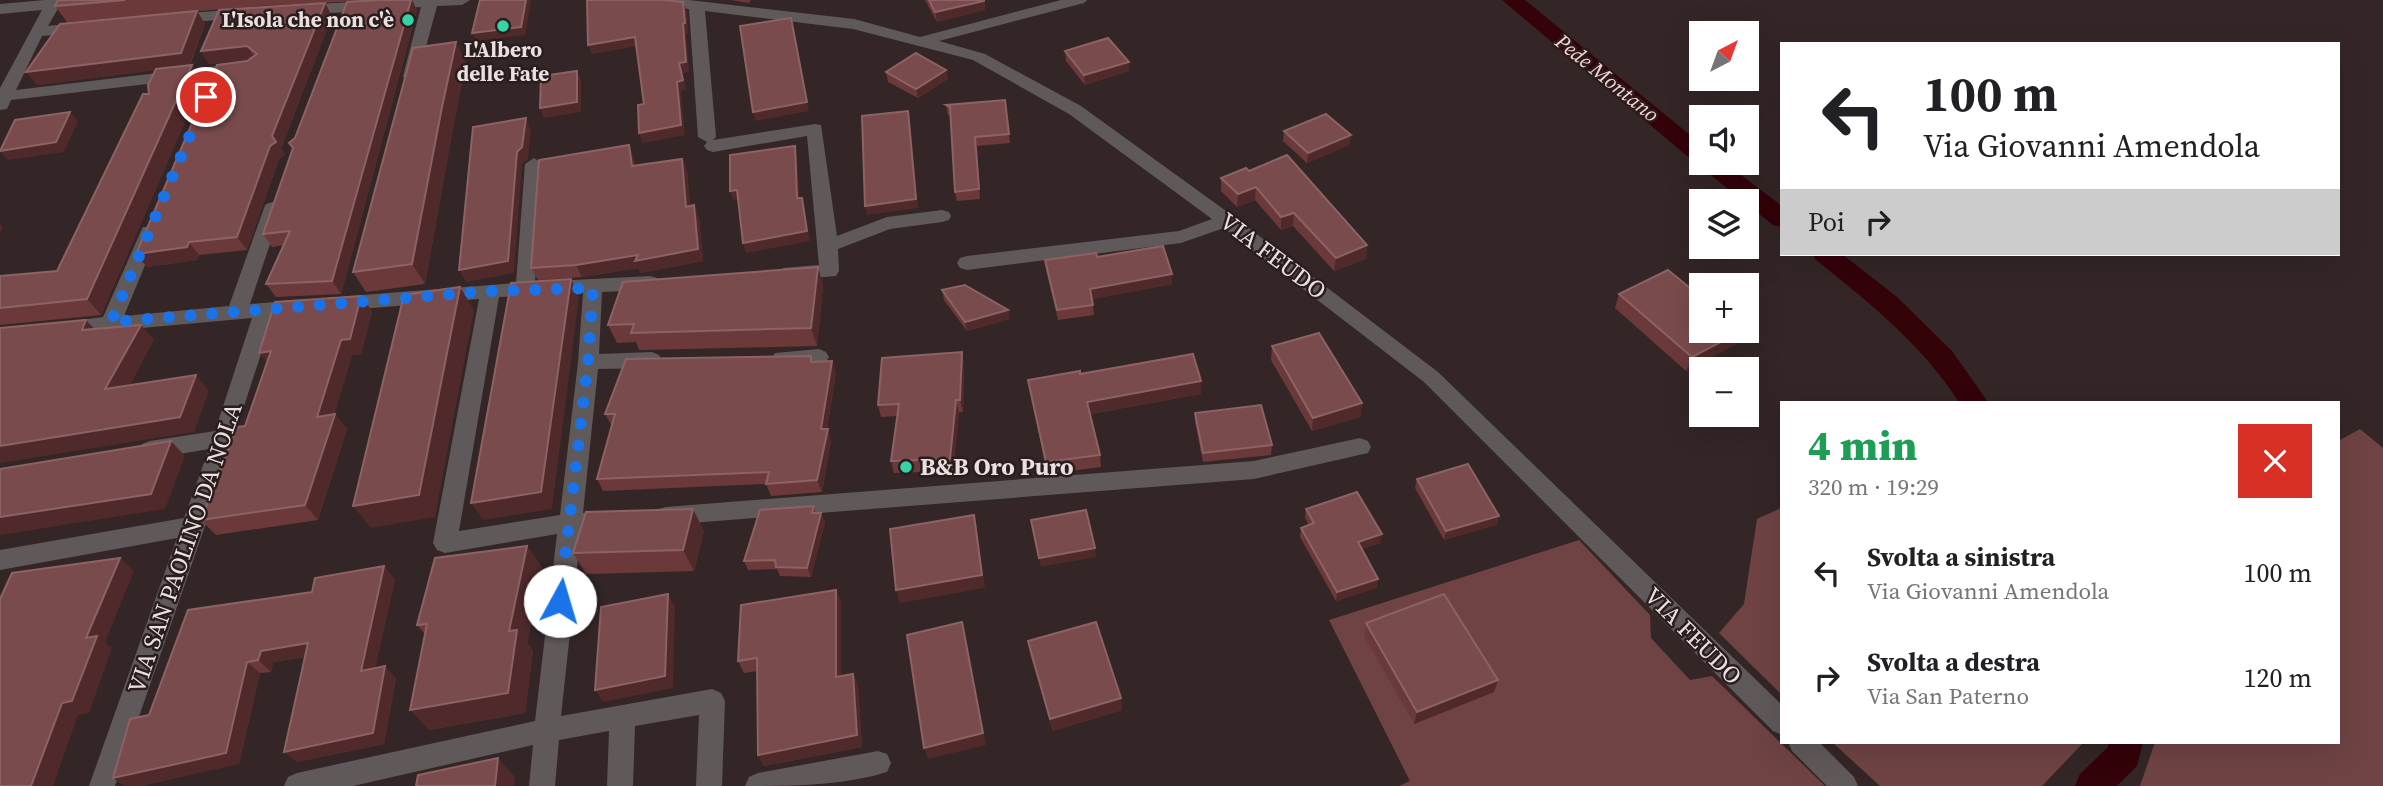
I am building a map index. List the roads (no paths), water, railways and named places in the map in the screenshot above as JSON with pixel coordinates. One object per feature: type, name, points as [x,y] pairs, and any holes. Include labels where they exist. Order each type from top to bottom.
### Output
[{"type":"street","points":[[287,11],[462,0]]},
{"type":"street","name":"VIA FEUDO","points":[[649,0],[855,24],[979,57],[1075,110],[1226,220],[1431,377],[1780,721]]},
{"type":"street","points":[[919,41],[1079,0]]},
{"type":"street","points":[[0,9],[53,2]]},
{"type":"street","points":[[53,2],[18,65],[3,101],[214,78],[255,66]]},
{"type":"street","points":[[406,95],[430,3]]},
{"type":"street","points":[[697,6],[710,142],[815,129],[830,271],[774,275]]},
{"type":"street","points":[[158,21],[260,13]]},
{"type":"street","points":[[37,32],[107,25]]},
{"type":"street","points":[[524,290],[534,164]]},
{"type":"street","points":[[237,313],[281,185]]},
{"type":"street","points":[[111,322],[159,209]]},
{"type":"street","points":[[829,246],[887,223],[942,216]]},
{"type":"street","points":[[967,262],[1181,237],[1226,220]]},
{"type":"street","points":[[351,302],[358,278]]},
{"type":"street","points":[[50,330],[111,322],[490,291],[593,288],[663,282]]},
{"type":"street","points":[[542,786],[568,523],[588,362],[593,288]]},
{"type":"street","points":[[490,291],[445,543],[568,523],[1254,470],[1360,447]]},
{"type":"street","name":"VIA SAN PAOLINO DA NOLA","points":[[102,786],[194,526],[265,309]]},
{"type":"street","points":[[765,358],[819,357]]},
{"type":"street","points":[[588,362],[669,360]]},
{"type":"street","points":[[132,453],[224,438]]},
{"type":"street","points":[[0,560],[194,526]]},
{"type":"street","points":[[297,786],[547,730],[712,701],[709,786]]},
{"type":"street","points":[[620,786],[622,717]]},
{"type":"street","points":[[1803,744],[1845,786]]},
{"type":"street","points":[[758,786],[878,764]]},
{"type":"waterway","name":"Pede Montano","points":[[1512,0],[1689,146]]},
{"type":"waterway","name":"Pede Montano","points":[[1725,175],[1780,217]]},
{"type":"waterway","name":"Pede Montano","points":[[1828,256],[1907,321],[1942,358],[1973,401]]},
{"type":"waterway","name":"Pede Montano","points":[[2093,786],[2125,754],[2126,744]]},
{"type":"place","name":"L'Isola che non c'è","points":[[408,20]]},
{"type":"place","name":"L'Albero delle Fate","points":[[503,26]]},
{"type":"place","name":"B&B Oro Puro","points":[[906,467]]}]
